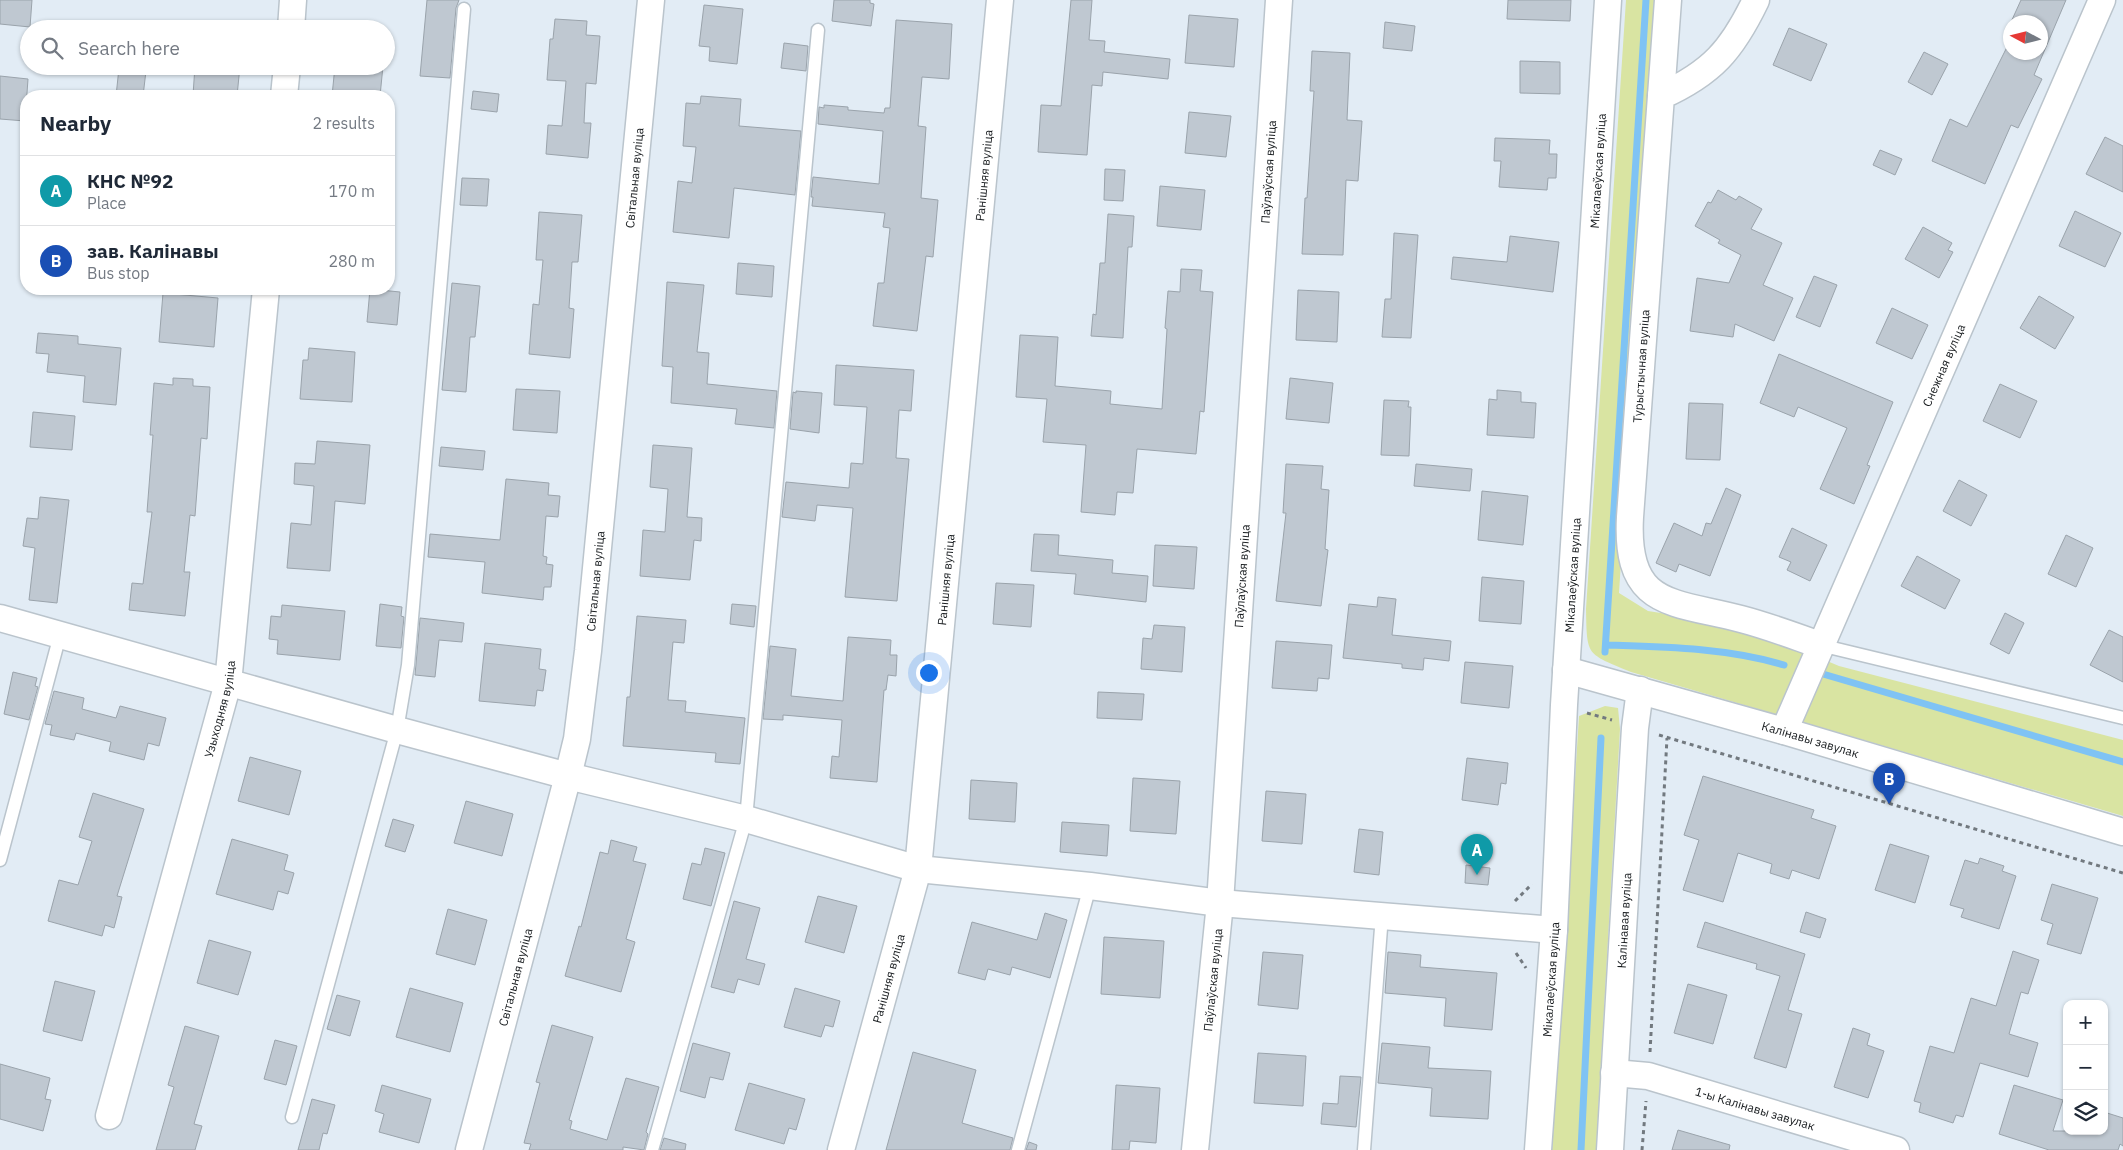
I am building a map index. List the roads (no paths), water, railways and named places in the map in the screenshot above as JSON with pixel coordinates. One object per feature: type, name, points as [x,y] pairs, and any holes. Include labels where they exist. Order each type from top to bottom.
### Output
[{"type":"street","points":[[292,20],[294,0]]},
{"type":"street","name":"Світальная вуліца","points":[[469,1150],[577,739],[587,659],[651,0]]},
{"type":"street","name":"Ранішняя вуліца","points":[[841,1150],[918,869],[1000,0]]},
{"type":"street","name":"Паўлаўская вуліца","points":[[1195,1150],[1220,903],[1279,0]]},
{"type":"street","name":"Мікалаеўская вуліца","points":[[1538,1150],[1554,930],[1566,670],[1608,0]]},
{"type":"street","name":"Турыстычная вуліца","points":[[1668,0],[1630,517],[1630,548],[1633,564],[1638,577],[1647,588],[1672,604],[1741,619],[1820,645]]},
{"type":"street","points":[[1661,96],[1684,86],[1705,72],[1727,51],[1744,26],[1756,0]]},
{"type":"street","name":"Снежная вуліца","points":[[1784,730],[2102,0]]},
{"type":"street","points":[[285,90],[286,75]]},
{"type":"street","name":"Узыходняя вуліца","points":[[109,1116],[228,683],[265,295]]},
{"type":"street","points":[[0,618],[396,730],[568,776],[746,819],[918,869],[1090,886],[1220,903],[1554,930]]},
{"type":"street","name":"Калінавы завулак","points":[[1566,670],[1784,730],[1900,767],[2123,832]]},
{"type":"street","name":"Калінавая вуліца","points":[[1610,1150],[1635,728],[1640,690]]},
{"type":"street","name":"1-ы Калінавы завулак","points":[[1614,1073],[1648,1076],[1896,1150]]},
{"type":"lane","points":[[292,1117],[396,730],[412,632],[426,435],[464,9]]},
{"type":"lane","points":[[652,1150],[746,819],[818,30]]},
{"type":"lane","points":[[0,860],[60,635]]},
{"type":"lane","points":[[1820,645],[2123,718]]},
{"type":"lane","points":[[1018,1150],[1090,886]]},
{"type":"lane","points":[[1364,1150],[1382,915]]},
{"type":"waterway","points":[[1605,652],[1646,0]]},
{"type":"waterway","points":[[1606,645],[1718,652],[1762,659],[1784,665]]},
{"type":"waterway","points":[[1823,674],[2123,762]]},
{"type":"waterway","points":[[1581,1150],[1601,738]]},
{"type":"place","name":"зав. Калінавы","points":[[1889,804]]},
{"type":"place","name":"КНС №92","points":[[1477,875]]}]
